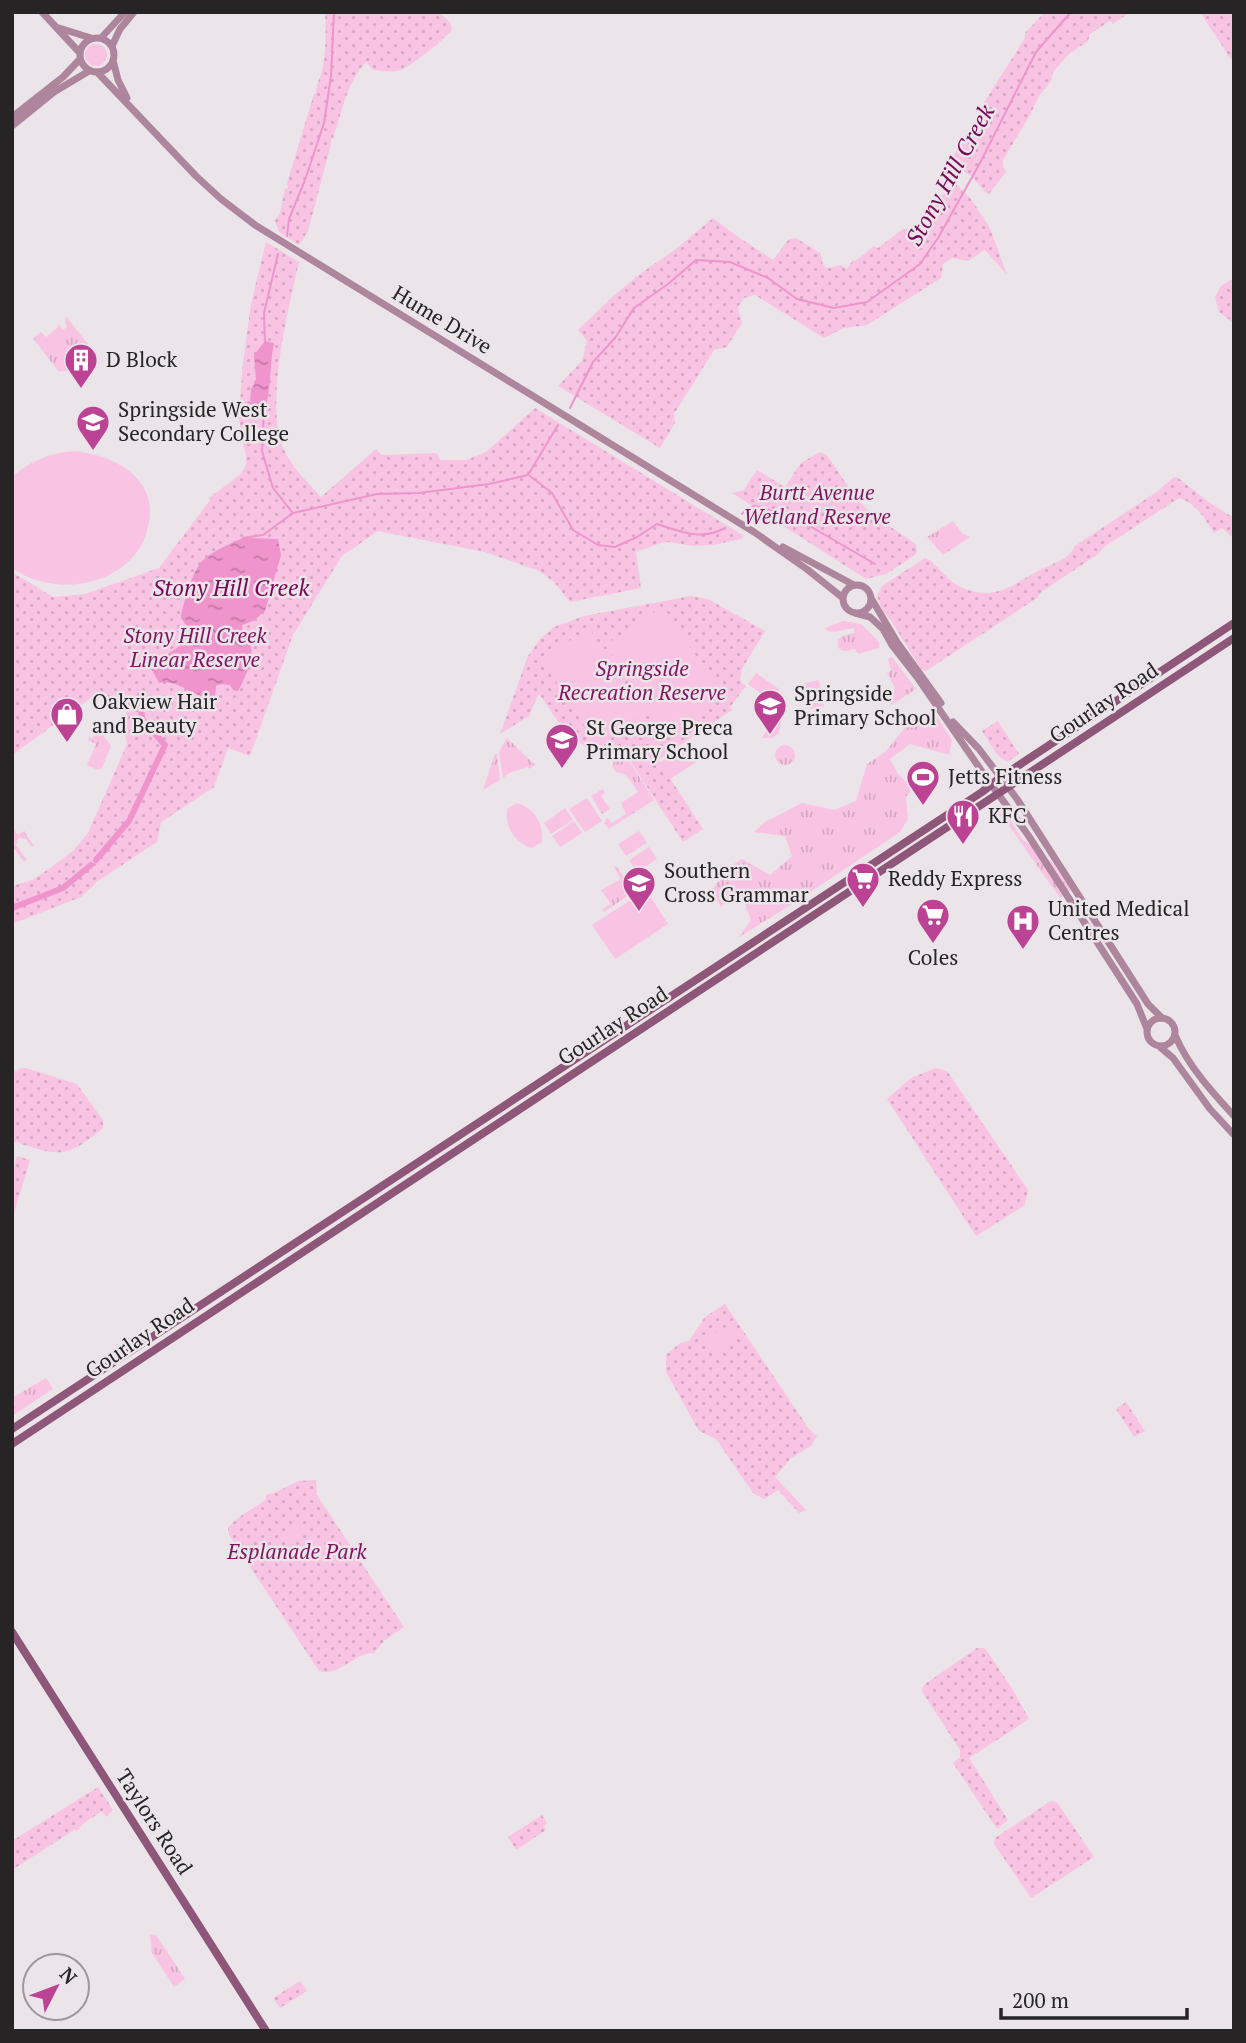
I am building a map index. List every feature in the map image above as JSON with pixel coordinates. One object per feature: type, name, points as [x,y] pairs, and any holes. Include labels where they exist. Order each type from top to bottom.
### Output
[{"type":"main road","name":"Gourlay Road","points":[[12,1429],[1234,623]]},
{"type":"main road","name":"Gourlay Road","points":[[12,1444],[1234,638]]},
{"type":"main road","points":[[637,1017],[644,1028]]},
{"type":"main road","name":"Taylors Road","points":[[12,1632],[266,2031]]},
{"type":"street","points":[[42,12],[80,56],[85,68],[93,71]]},
{"type":"street","points":[[12,117],[64,77],[80,56],[84,43],[96,38],[125,12]]},
{"type":"street","points":[[12,126],[54,92],[93,71],[107,69],[113,60],[112,46],[116,35],[134,12]]},
{"type":"street","points":[[55,26],[96,38],[112,46]]},
{"type":"street","name":"Hume Drive","points":[[113,60],[122,91],[135,110]]},
{"type":"street","name":"Hume Drive","points":[[93,71],[135,110],[196,176],[255,225],[754,532],[842,598]]},
{"type":"street","name":"Hume Drive","points":[[754,532],[854,585]]},
{"type":"street","points":[[1234,1116],[1206,1084],[1182,1050],[1173,1024],[1162,1018],[1148,1004],[1009,787],[953,722],[897,642],[867,589],[854,585],[846,590],[842,598],[845,607],[872,619],[883,629],[1028,835],[1138,1004],[1149,1040],[1173,1058],[1210,1109],[1234,1135]]},
{"type":"street","points":[[855,613],[867,610],[871,598]]},
{"type":"street","points":[[1147,1029],[1150,1022],[1162,1018]]},
{"type":"street","points":[[1160,1047],[1171,1043],[1175,1035]]},
{"type":"green space","points":[[325,12],[438,12],[450,22],[452,29],[428,52],[400,70],[390,72],[372,69],[366,62],[359,70],[331,139],[308,231],[299,245],[279,232],[275,221],[280,213],[285,189],[288,188],[287,183],[322,71]]},
{"type":"green space","points":[[1045,12],[1130,12],[1113,24],[1110,21],[1090,34],[1088,41],[1069,54],[1053,72],[1051,81],[1039,96],[1003,160],[1006,172],[988,195],[972,177],[950,161],[1025,38],[1025,33]]},
{"type":"green space","points":[[1200,12],[1234,12],[1234,64]]},
{"type":"green space","points":[[96,44],[104,47],[107,55],[104,63],[96,66],[88,63],[85,55],[88,47]]},
{"type":"green space","points":[[956,184],[971,199],[990,228],[1007,275],[985,250],[968,261],[952,258],[943,264],[941,278],[867,325],[844,328],[824,338],[755,295],[744,298],[738,307],[742,323],[727,347],[714,350],[674,414],[675,423],[660,448],[558,386],[582,361],[587,341],[578,330],[611,298],[713,218],[773,260],[789,239],[796,238],[820,253],[823,265],[828,268],[841,265],[847,269],[853,260],[874,246],[878,248],[903,229],[915,229],[951,185]]},
{"type":"green space","name":"Stony Hill Creek Linear Reserve","points":[[266,242],[299,262],[280,357],[276,408],[278,431],[291,463],[321,497],[376,449],[382,455],[434,453],[438,454],[440,460],[466,460],[486,452],[535,408],[744,536],[712,545],[661,543],[636,552],[641,588],[570,602],[554,582],[539,571],[485,552],[378,531],[342,556],[293,635],[250,756],[228,748],[214,787],[161,822],[157,842],[98,881],[81,897],[12,924],[12,886],[32,880],[49,869],[73,851],[88,833],[127,744],[123,721],[129,706],[95,695],[12,755],[12,572],[53,597],[85,594],[159,568],[209,498],[241,474],[246,465],[239,415],[243,363],[251,304]]},
{"type":"green space","points":[[1234,278],[1234,323],[1219,312],[1215,297],[1221,286]]},
{"type":"green space","points":[[66,316],[98,357],[92,353],[84,359],[87,363],[71,370],[58,371],[33,338],[41,332],[46,337],[58,327],[57,323],[63,330],[67,327]]},
{"type":"green space","points":[[75,451],[106,459],[133,474],[148,498],[150,513],[146,534],[132,558],[106,577],[74,584],[41,581],[12,568],[12,477],[42,458]]},
{"type":"green space","name":"Burtt Avenue Wetland Reserve","points":[[820,452],[827,455],[855,497],[874,516],[916,544],[915,555],[886,574],[866,579],[732,493],[744,490],[757,470],[785,487],[801,463]]},
{"type":"green space","points":[[1174,477],[1234,518],[1234,539],[1222,528],[1214,533],[1195,508],[1179,498],[1104,547],[1097,555],[1041,592],[1037,598],[926,671],[919,666],[883,611],[877,596],[882,586],[925,558],[957,585],[974,592],[994,592],[1012,586],[1064,559],[1075,546],[1158,491]]},
{"type":"green space","points":[[953,521],[962,533],[970,537],[943,555],[927,537]]},
{"type":"green space","name":"Springside Recreation Reserve","points":[[691,596],[708,599],[765,631],[742,669],[740,681],[746,686],[730,707],[732,710],[658,760],[703,829],[683,842],[626,755],[571,741],[540,695],[529,716],[500,734],[528,656],[541,638],[554,627],[584,616]]},
{"type":"green space","points":[[663,606],[724,698],[665,736],[605,645]]},
{"type":"green space","points":[[843,621],[861,624],[879,642],[879,648],[858,654],[855,649],[840,649],[838,640],[854,633],[854,628],[834,632],[825,628]]},
{"type":"green space","points":[[589,628],[644,712],[596,744],[541,659]]},
{"type":"green space","points":[[892,657],[916,689],[892,705],[889,700],[895,688],[887,673],[891,671],[888,659]]},
{"type":"green space","points":[[756,673],[779,689],[771,701],[748,684]]},
{"type":"green space","points":[[819,680],[824,706],[810,709],[805,683]]},
{"type":"green space","points":[[933,711],[952,740],[949,755],[910,744],[890,759],[898,774],[913,788],[906,797],[908,819],[900,832],[739,937],[751,920],[740,891],[721,907],[712,890],[728,868],[742,859],[770,875],[792,856],[785,836],[754,832],[765,822],[802,803],[834,810],[856,801],[867,764],[885,752],[913,718]]},
{"type":"green space","points":[[778,713],[781,721],[779,733],[772,738],[762,738]]},
{"type":"green space","points":[[998,721],[1019,754],[1007,762],[996,753],[982,731]]},
{"type":"green space","points":[[95,734],[103,735],[111,746],[102,768],[98,770],[87,765],[96,744],[88,740]]},
{"type":"green space","points":[[507,738],[535,765],[529,769],[528,767],[511,772],[503,779],[499,752]]},
{"type":"green space","points":[[582,744],[626,756],[654,800],[609,829],[604,823],[605,820],[608,818],[612,823],[626,814],[621,803],[638,792],[627,777],[616,772],[612,766],[614,762],[598,751],[593,756]]},
{"type":"green space","points":[[686,745],[698,761],[670,779],[659,763]]},
{"type":"green space","points":[[781,745],[789,745],[795,755],[789,765],[781,765],[775,759],[775,751]]},
{"type":"green space","points":[[495,754],[500,780],[483,790]]},
{"type":"green space","points":[[603,789],[605,793],[601,796],[610,809],[602,814],[591,796]]},
{"type":"green space","points":[[587,798],[602,821],[585,832],[569,809]]},
{"type":"green space","points":[[517,803],[537,817],[541,829],[542,842],[532,848],[520,842],[509,828],[507,809]]},
{"type":"green space","points":[[565,808],[573,820],[551,834],[544,823]]},
{"type":"green space","points":[[994,809],[1004,817],[1008,816],[1022,839],[1052,862],[1071,890],[1060,898],[1007,823]]},
{"type":"green space","points":[[574,821],[582,833],[560,847],[552,836]]},
{"type":"green space","points":[[12,827],[18,835],[24,831],[34,846],[25,838],[20,837],[17,840],[16,845],[27,860],[24,862],[12,846]]},
{"type":"green space","points":[[639,831],[647,843],[626,856],[618,844]]},
{"type":"green space","points":[[649,847],[657,859],[637,872],[629,860]]},
{"type":"green space","points":[[616,866],[627,881],[636,875],[642,883],[604,912],[602,909],[611,904],[601,890],[621,879],[614,867]]},
{"type":"green space","points":[[646,890],[668,924],[615,959],[592,925]]},
{"type":"green space","points":[[21,1068],[77,1084],[103,1120],[103,1128],[79,1146],[60,1152],[40,1150],[12,1141],[12,1073]]},
{"type":"green space","points":[[936,1068],[947,1071],[1028,1190],[1025,1205],[976,1236],[887,1099],[911,1078]]},
{"type":"green space","points":[[17,1156],[30,1160],[13,1217],[12,1174]]},
{"type":"green space","points":[[725,1304],[809,1429],[817,1436],[811,1446],[791,1458],[775,1477],[806,1510],[799,1513],[778,1490],[764,1499],[753,1493],[716,1439],[699,1431],[666,1372],[666,1355],[680,1343],[689,1341],[705,1317]]},
{"type":"green space","points":[[729,1325],[737,1336],[712,1353],[704,1341]]},
{"type":"green space","points":[[46,1378],[53,1389],[12,1416],[12,1398]]},
{"type":"green space","points":[[1126,1402],[1145,1431],[1134,1437],[1116,1409]]},
{"type":"green space","name":"Esplanade Park","points":[[316,1480],[317,1495],[404,1627],[385,1640],[374,1653],[327,1672],[319,1671],[229,1535],[228,1528],[266,1499],[266,1495],[298,1481]]},
{"type":"green space","points":[[301,1523],[307,1532],[288,1544],[283,1535]]},
{"type":"green space","points":[[977,1648],[987,1651],[1029,1719],[969,1758],[1008,1820],[997,1829],[953,1763],[960,1757],[960,1750],[922,1688]]},
{"type":"green space","points":[[98,1787],[113,1810],[106,1817],[102,1811],[78,1830],[12,1870],[12,1841]]},
{"type":"green space","points":[[1051,1801],[1059,1805],[1094,1857],[1031,1898],[994,1844],[995,1838]]},
{"type":"green space","points":[[542,1815],[547,1823],[544,1826],[546,1830],[516,1850],[508,1837]]},
{"type":"green space","points":[[150,1934],[156,1935],[185,1979],[174,1987],[152,1953]]},
{"type":"green space","points":[[300,1981],[307,1991],[280,2008],[273,1998]]},
{"type":"water","points":[[265,341],[274,343],[264,411],[250,405],[251,389],[256,380],[254,355]]},
{"type":"water","name":"Stony Hill Creek","points":[[243,538],[278,539],[281,555],[265,611],[253,621],[242,625],[252,652],[238,691],[233,690],[230,685],[221,684],[216,686],[215,698],[208,698],[173,684],[159,683],[152,670],[161,659],[194,636],[181,618],[196,570],[208,556]]},
{"type":"waterway","points":[[287,236],[289,219],[324,123],[331,76],[334,12]]},
{"type":"waterway","name":"Stony Hill Creek","points":[[570,408],[593,362],[615,338],[634,308],[696,260],[730,262],[768,278],[797,299],[834,308],[867,302],[920,264],[938,238],[980,163],[1036,52],[1071,12]]},
{"type":"waterway","points":[[265,343],[264,313],[278,254]]},
{"type":"waterway","points":[[264,411],[262,451],[273,488],[292,512]]},
{"type":"waterway","name":"Stony Hill Creek","points":[[243,538],[263,535],[293,513],[377,494],[419,493],[489,484],[528,475],[558,425]]},
{"type":"waterway","points":[[530,476],[552,493],[573,530],[598,545],[615,547],[657,524],[698,535],[723,529]]},
{"type":"waterway","points":[[742,514],[746,509],[755,506],[796,518],[875,564]]},
{"type":"waterway","name":"Stony Hill Creek","points":[[96,860],[129,821],[165,745],[142,719],[140,696]]},
{"type":"waterway","name":"Stony Hill Creek","points":[[12,908],[63,888],[91,865]]},
{"type":"place","name":"D Block","points":[[81,390]]},
{"type":"place","name":"Springside West Secondary College","points":[[93,452]]},
{"type":"place","name":"Springside Primary School","points":[[770,736]]},
{"type":"place","name":"Oakview Hair and Beauty","points":[[67,744]]},
{"type":"place","name":"St George Preca Primary School","points":[[562,770]]},
{"type":"place","name":"Jetts Fitness","points":[[923,807]]},
{"type":"place","name":"KFC","points":[[963,846]]},
{"type":"place","name":"Reddy Express","points":[[863,909]]},
{"type":"place","name":"Southern Cross Grammar","points":[[639,913]]},
{"type":"place","name":"Coles","points":[[933,945]]},
{"type":"place","name":"United Medical Centres","points":[[1023,951]]}]
